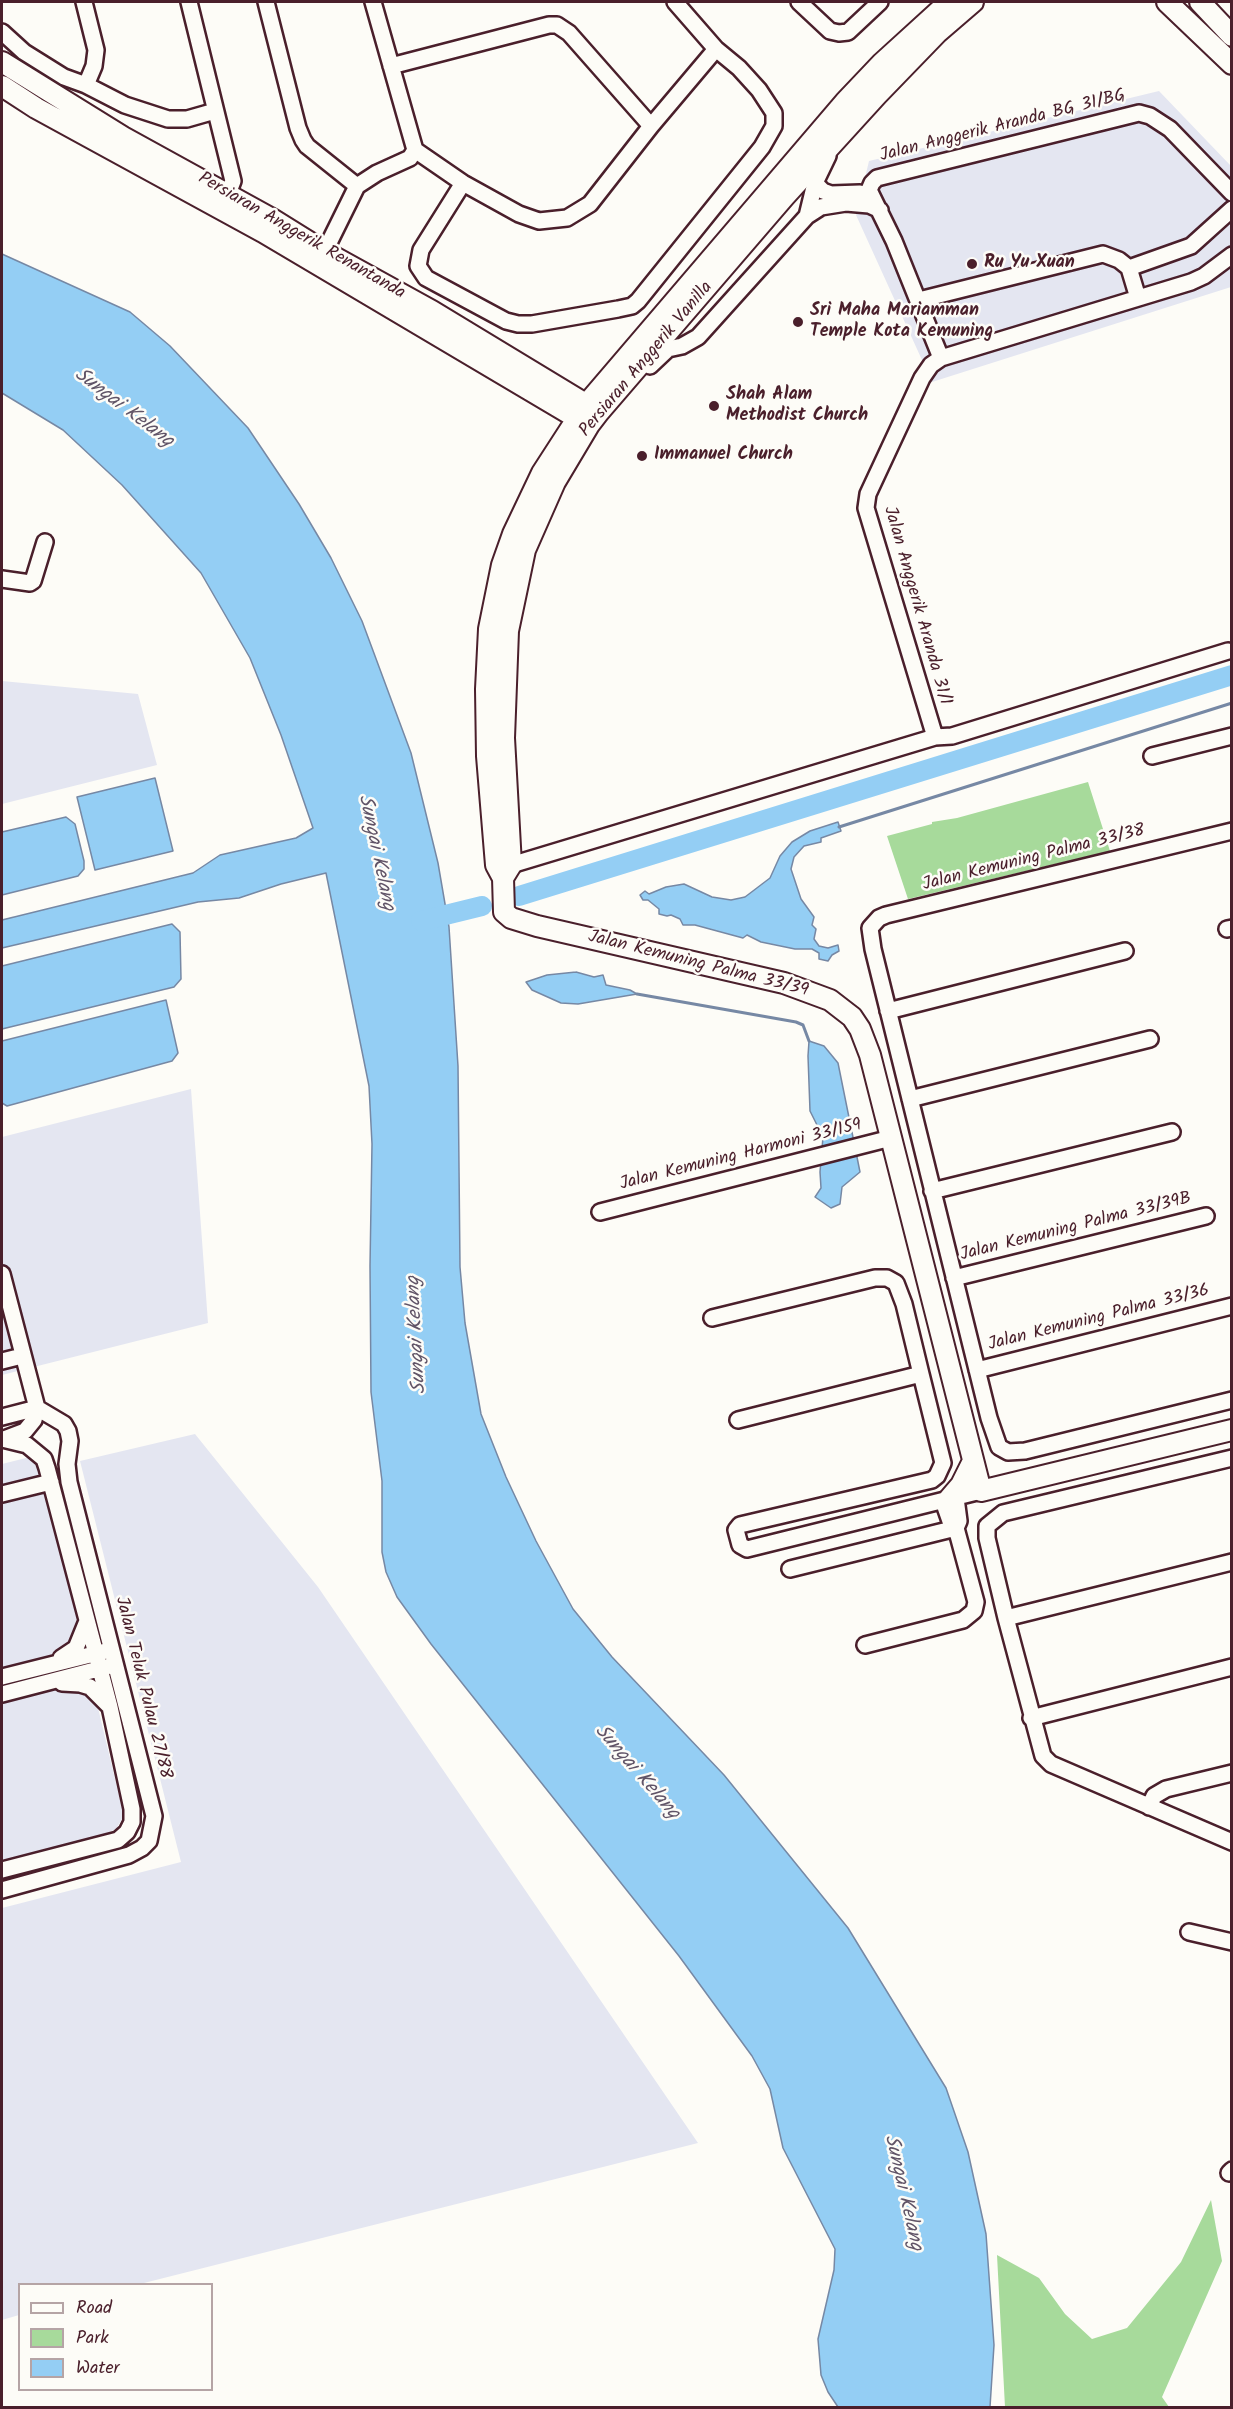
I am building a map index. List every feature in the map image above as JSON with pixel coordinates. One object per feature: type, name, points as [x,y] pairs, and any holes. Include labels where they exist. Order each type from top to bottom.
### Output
[{"type":"main road","points":[[926,21],[940,2]]},
{"type":"main road","name":"Persiaran Anggerik Vanilla","points":[[613,386],[845,102],[882,63],[949,2]]},
{"type":"main road","name":"Persiaran Anggerik Vanilla","points":[[503,869],[487,756],[489,630],[502,565],[513,534],[542,473],[613,386],[877,95],[937,33],[973,2]]},
{"type":"main road","points":[[1167,2],[1232,64]]},
{"type":"main road","points":[[1200,2],[1232,36]]},
{"type":"main road","points":[[1218,2],[1232,18]]},
{"type":"main road","name":"Persiaran Anggerik Renantanda","points":[[2,62],[123,137],[228,194],[321,258],[432,311],[588,415]]},
{"type":"main road","points":[[2,86],[74,130],[263,232],[321,258]]},
{"type":"main road","points":[[36,108],[46,91]]},
{"type":"main road","points":[[542,473],[559,417],[550,391],[613,386]]},
{"type":"main road","name":"Persiaran Anggerik Vanilla","points":[[504,912],[506,660],[515,592],[525,549],[588,415]]},
{"type":"main road","name":"Jalan Kemuning Palma 33/39","points":[[504,912],[511,918],[537,926],[783,982],[830,1000],[852,1017],[861,1029],[870,1054],[981,1491]]},
{"type":"main road","points":[[981,1491],[1232,1430]]},
{"type":"main road","points":[[949,1499],[961,1485],[973,1461]]},
{"type":"street","points":[[84,2],[96,50],[94,66],[86,85]]},
{"type":"street","points":[[189,2],[233,181],[228,194]]},
{"type":"street","points":[[266,2],[303,140],[307,146],[357,186]]},
{"type":"street","points":[[373,2],[415,150],[463,183],[530,219],[567,218],[590,204],[651,126],[716,49]]},
{"type":"street","points":[[463,183],[421,250],[418,266],[426,278],[506,321],[518,324],[539,323],[632,306],[644,295],[762,147],[774,126],[774,113],[765,98],[739,68],[716,49],[675,2]]},
{"type":"street","points":[[799,2],[830,31],[839,33],[848,32],[880,2]]},
{"type":"street","points":[[391,66],[549,25],[557,25],[569,33],[651,126]]},
{"type":"street","points":[[2,32],[24,52],[64,77],[86,85],[125,105],[168,120],[186,119],[215,111]]},
{"type":"street","name":"Jalan Anggerik Aranda BG 31/BG","points":[[940,357],[880,210],[869,190],[872,183],[887,175],[1139,113],[1150,116],[1170,129],[1232,193]]},
{"type":"street","points":[[807,216],[821,167],[843,134]]},
{"type":"street","points":[[321,258],[357,186],[377,173],[410,158],[415,150]]},
{"type":"street","points":[[815,183],[823,191],[831,194],[854,194],[869,190]]},
{"type":"street","points":[[613,386],[631,387],[661,354],[698,337],[807,216],[821,207],[846,203],[869,205],[880,210]]},
{"type":"street","points":[[1129,268],[1191,246],[1232,209]]},
{"type":"street","points":[[918,300],[1103,254],[1119,260],[1129,268],[1138,298]]},
{"type":"street","points":[[940,357],[1199,279],[1232,255]]},
{"type":"street","name":"Jalan Anggerik Aranda 31/1","points":[[935,737],[869,523],[866,500],[916,390],[927,370],[940,357]]},
{"type":"street","points":[[2,579],[30,583],[33,581],[45,542]]},
{"type":"street","points":[[503,869],[935,737],[963,732],[1228,651]]},
{"type":"street","points":[[1152,756],[1232,736]]},
{"type":"street","name":"Jalan Kemuning Palma 33/38","points":[[888,1011],[870,928],[879,918],[1232,831]]},
{"type":"street","points":[[1125,951],[888,1011],[994,1438],[999,1447],[1008,1452],[1025,1451],[1232,1400]]},
{"type":"street","points":[[910,1100],[1150,1039]]},
{"type":"street","points":[[932,1191],[1172,1132]]},
{"type":"street","name":"Jalan Kemuning Harmoni 33/159","points":[[600,1212],[891,1138]]},
{"type":"street","name":"Jalan Kemuning Palma 33/39B","points":[[954,1278],[1206,1216]]},
{"type":"street","points":[[2,1274],[37,1408],[34,1420],[25,1431],[2,1440]]},
{"type":"street","points":[[712,1318],[875,1278],[887,1278],[896,1283],[904,1304],[919,1375],[943,1463],[937,1476],[932,1480],[737,1527],[740,1545],[747,1549],[981,1491]]},
{"type":"street","name":"Jalan Kemuning Palma 33/36","points":[[977,1370],[1232,1306]]},
{"type":"street","points":[[2,1361],[22,1356]]},
{"type":"street","points":[[738,1420],[919,1375]]},
{"type":"street","points":[[2,1417],[37,1408]]},
{"type":"street","name":"Jalan Teluk Pulau 27/88","points":[[2,1890],[129,1855],[142,1848],[149,1840],[154,1816],[69,1482],[67,1464],[70,1441],[68,1431],[64,1424],[37,1408]]},
{"type":"street","name":"Jalan Teluk Pulau 27/88","points":[[2,1440],[18,1441],[44,1459],[110,1707],[132,1809],[132,1822],[127,1832],[118,1840],[2,1870]]},
{"type":"street","points":[[1232,1458],[1003,1513],[987,1526],[987,1538],[1039,1749],[1052,1764],[1232,1842]]},
{"type":"street","points":[[2,1494],[51,1482]]},
{"type":"street","points":[[864,1645],[963,1620],[974,1611],[976,1602],[956,1528],[959,1521],[949,1499]]},
{"type":"street","points":[[760,1521],[766,1544]]},
{"type":"street","points":[[790,1569],[956,1528]]},
{"type":"street","points":[[1006,1618],[1232,1562]]},
{"type":"street","points":[[39,1668],[76,1648],[87,1619]]},
{"type":"street","points":[[2,1677],[39,1668],[114,1657]]},
{"type":"street","points":[[2,1694],[45,1683],[98,1661]]},
{"type":"street","points":[[1031,1718],[1232,1667]]},
{"type":"street","points":[[45,1683],[69,1683],[90,1687],[110,1707]]},
{"type":"street","points":[[1149,1807],[1154,1796],[1166,1789],[1232,1773]]},
{"type":"street","points":[[1189,1932],[1232,1942]]},
{"type":"shaded area","points":[[1159,91],[1231,166],[1231,287],[932,382],[856,215],[869,161]]},
{"type":"shaded area","points":[[2,681],[138,694],[157,765],[2,804]]},
{"type":"shaded area","points":[[191,1089],[208,1323],[2,1375],[2,1137]]},
{"type":"shaded area","points":[[195,1434],[318,1587],[698,2143],[144,2283],[18,2283],[18,2315],[2,2320],[2,1908],[181,1862],[80,1461]]},
{"type":"shaded area","points":[[30,1457],[40,1466],[122,1808],[122,1819],[116,1829],[98,1837],[2,1861],[2,1464]]},
{"type":"green space","points":[[1088,782],[1110,851],[908,899],[887,836],[932,824],[932,822],[957,818]]},
{"type":"green space","points":[[1211,2200],[1222,2261],[1162,2397],[1169,2407],[1005,2407],[997,2255],[1039,2278],[1065,2314],[1092,2339],[1127,2328],[1181,2262]]},
{"type":"water","name":"Sungai Kelang","points":[[2,254],[130,312],[170,346],[248,428],[299,504],[331,558],[362,621],[411,753],[438,863],[449,927],[458,1066],[460,1267],[465,1323],[481,1414],[506,1477],[536,1541],[573,1609],[612,1657],[724,1775],[848,1928],[946,2088],[968,2152],[986,2234],[994,2345],[990,2407],[838,2407],[821,2375],[818,2339],[834,2270],[835,2249],[783,2148],[770,2089],[752,2056],[679,1956],[431,1644],[397,1597],[386,1572],[382,1552],[382,1481],[371,1392],[372,1144],[369,1086],[326,873],[281,884],[239,898],[198,902],[2,948],[2,920],[193,873],[220,855],[296,838],[313,828],[281,735],[250,658],[201,573],[122,485],[63,430],[2,393]]},
{"type":"water","points":[[155,778],[173,851],[95,870],[77,797]]},
{"type":"water","points":[[66,817],[75,824],[84,869],[78,876],[2,895],[2,832]]},
{"type":"water","points":[[838,822],[841,831],[821,838],[821,842],[804,846],[794,857],[791,869],[801,899],[814,917],[812,925],[816,929],[814,939],[819,946],[828,948],[838,945],[839,951],[828,961],[819,959],[819,953],[812,949],[795,949],[761,942],[747,935],[743,938],[695,925],[683,925],[680,919],[671,915],[659,914],[659,909],[648,900],[643,900],[640,895],[645,891],[649,894],[666,887],[684,884],[712,897],[731,900],[745,897],[770,878],[780,856],[792,842],[810,831]]},
{"type":"water","points":[[172,924],[180,932],[181,979],[174,987],[2,1029],[2,966]]},
{"type":"water","points":[[576,972],[594,977],[603,975],[606,985],[630,990],[637,994],[578,1004],[561,1003],[532,990],[526,982],[547,975]]},
{"type":"water","points":[[166,1000],[178,1053],[172,1061],[7,1106],[2,1103],[2,1041]]},
{"type":"water","points":[[809,1041],[824,1046],[838,1063],[860,1172],[842,1187],[840,1204],[831,1208],[815,1197],[821,1188],[823,1137],[810,1111]]},
{"type":"waterway","points":[[519,896],[1232,675]]},
{"type":"waterway","points":[[839,827],[1232,703]]},
{"type":"waterway","points":[[421,921],[482,906]]},
{"type":"waterway","points":[[637,994],[796,1022],[803,1025],[809,1041]]},
{"type":"place","name":"Ru Yu Xuan","points":[[972,264]]},
{"type":"place","name":"Sri Maha Mariamman Temple Kota Kemuning","points":[[798,322]]},
{"type":"place","name":"Shah Alam Methodist Church","points":[[714,406]]},
{"type":"place","name":"Immanuel Church","points":[[642,456]]}]
